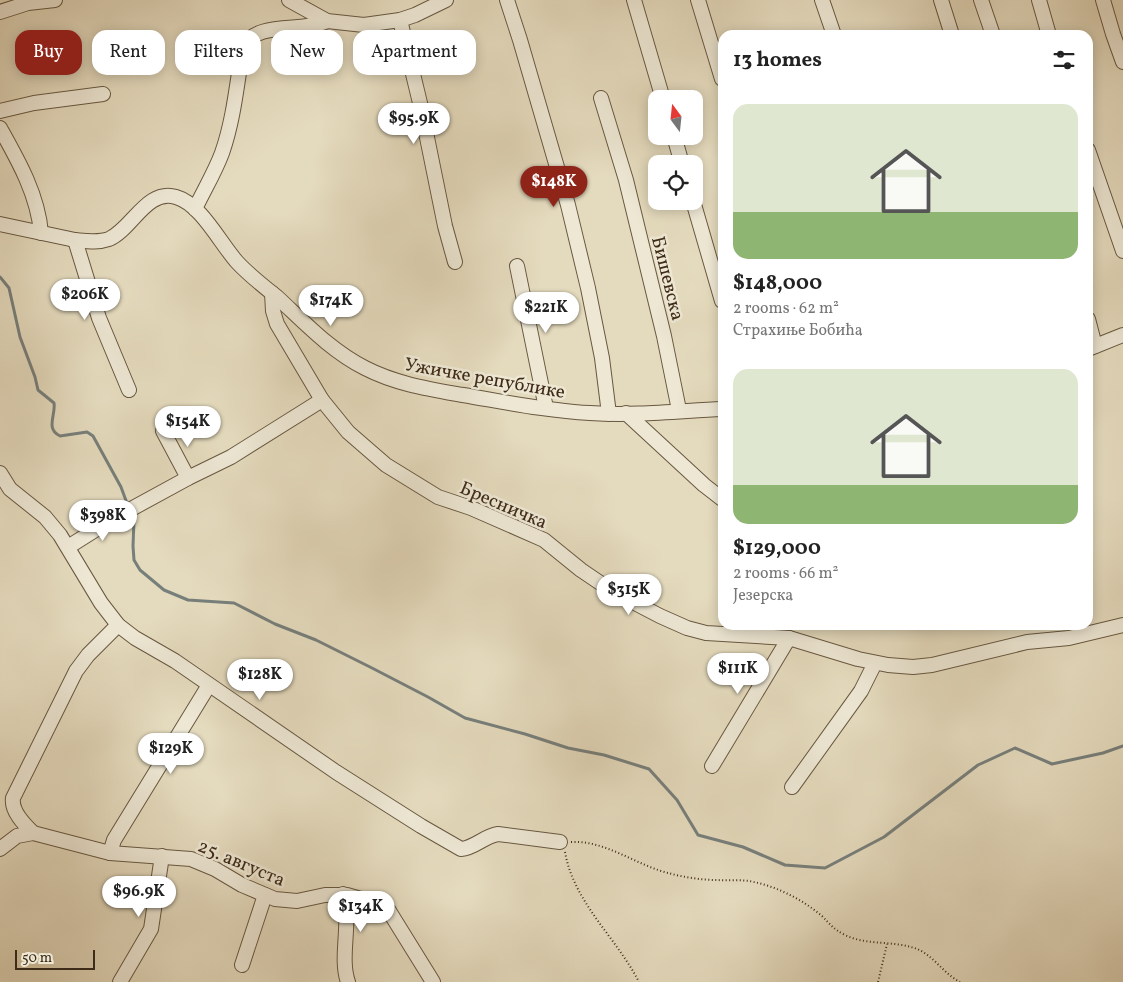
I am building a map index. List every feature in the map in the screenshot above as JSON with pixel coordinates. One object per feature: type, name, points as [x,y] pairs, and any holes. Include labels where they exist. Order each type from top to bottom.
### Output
[{"type":"street","points":[[0,12],[28,3],[56,0]]},
{"type":"street","points":[[289,0],[312,5],[327,21]]},
{"type":"street","points":[[195,209],[225,143],[243,47],[253,36],[265,31],[313,26],[327,21],[364,25],[385,23],[400,20],[428,4],[446,0]]},
{"type":"street","points":[[507,0],[568,205],[588,288],[602,358],[608,414]]},
{"type":"street","points":[[634,0],[660,90]]},
{"type":"street","points":[[698,0],[718,65]]},
{"type":"street","points":[[822,0],[832,30]]},
{"type":"street","points":[[941,0],[950,30]]},
{"type":"street","points":[[981,0],[991,30]]},
{"type":"street","points":[[1039,0],[1048,30]]},
{"type":"street","points":[[1104,0],[1123,62]]},
{"type":"street","points":[[400,20],[420,103],[445,226],[455,262]]},
{"type":"street","points":[[0,111],[34,103],[103,94]]},
{"type":"street","name":"Бишевска","points":[[601,98],[626,180],[664,336],[679,410]]},
{"type":"street","points":[[0,128],[34,196],[42,233]]},
{"type":"street","points":[[1093,164],[1123,251]]},
{"type":"street","name":"Ужичке републике","points":[[0,224],[75,240],[94,242],[109,239],[122,230],[151,202],[162,196],[181,198],[195,209],[237,262],[272,293],[345,357],[386,378],[424,388],[588,413],[608,414],[718,408]]},
{"type":"street","points":[[696,210],[718,287]]},
{"type":"street","points":[[75,240],[96,310],[129,390]]},
{"type":"street","points":[[518,266],[546,408]]},
{"type":"street","name":"Бресничка","points":[[272,293],[273,312],[277,324],[322,400],[358,441],[386,465],[438,497],[471,508],[544,540],[595,580],[630,601],[677,624],[697,631],[789,638],[875,663],[913,667],[1027,642],[1069,638],[1123,625]]},
{"type":"street","points":[[1093,346],[1123,335]]},
{"type":"street","points":[[68,547],[188,478],[231,457],[322,400]]},
{"type":"street","points":[[626,413],[718,496]]},
{"type":"street","points":[[162,431],[188,478]]},
{"type":"street","points":[[1,476],[10,488],[45,517],[68,547],[96,595],[118,625],[134,638],[175,660],[336,772],[456,846],[465,848],[488,836],[498,834],[561,842]]},
{"type":"street","points":[[0,849],[17,836],[32,833],[16,811],[13,798],[76,671],[88,655],[118,625]]},
{"type":"street","points":[[712,766],[789,638]]},
{"type":"street","points":[[792,787],[861,692],[875,663]]},
{"type":"street","points":[[110,853],[114,840],[209,685]]},
{"type":"street","name":"25. августа","points":[[32,833],[90,850],[191,859],[215,869],[242,885],[281,900],[298,902],[325,895],[343,894],[372,901],[389,911],[433,982]]},
{"type":"street","points":[[120,982],[151,929],[162,856]]},
{"type":"street","points":[[343,894],[347,913],[346,981]]},
{"type":"street","points":[[242,966],[264,895]]},
{"type":"path","points":[[639,982],[620,950],[607,936],[580,895],[567,864],[561,842],[578,842],[605,848],[667,873],[716,880],[753,881],[791,895],[821,916],[834,929],[852,939],[911,947],[927,954],[945,973],[960,982]]},
{"type":"path","points":[[878,982],[887,944]]},
{"type":"waterway","points":[[0,277],[9,288],[20,337],[38,390],[54,403],[53,430],[60,436],[87,432],[93,436],[121,487],[128,506]]},
{"type":"waterway","points":[[131,512],[134,520],[134,560],[140,570],[164,590],[188,600],[234,603],[275,624],[316,640],[465,718],[649,769],[677,800],[698,835],[743,847],[785,865],[825,868],[884,837],[978,765],[1015,748],[1052,764],[1103,753],[1123,746]]}]
